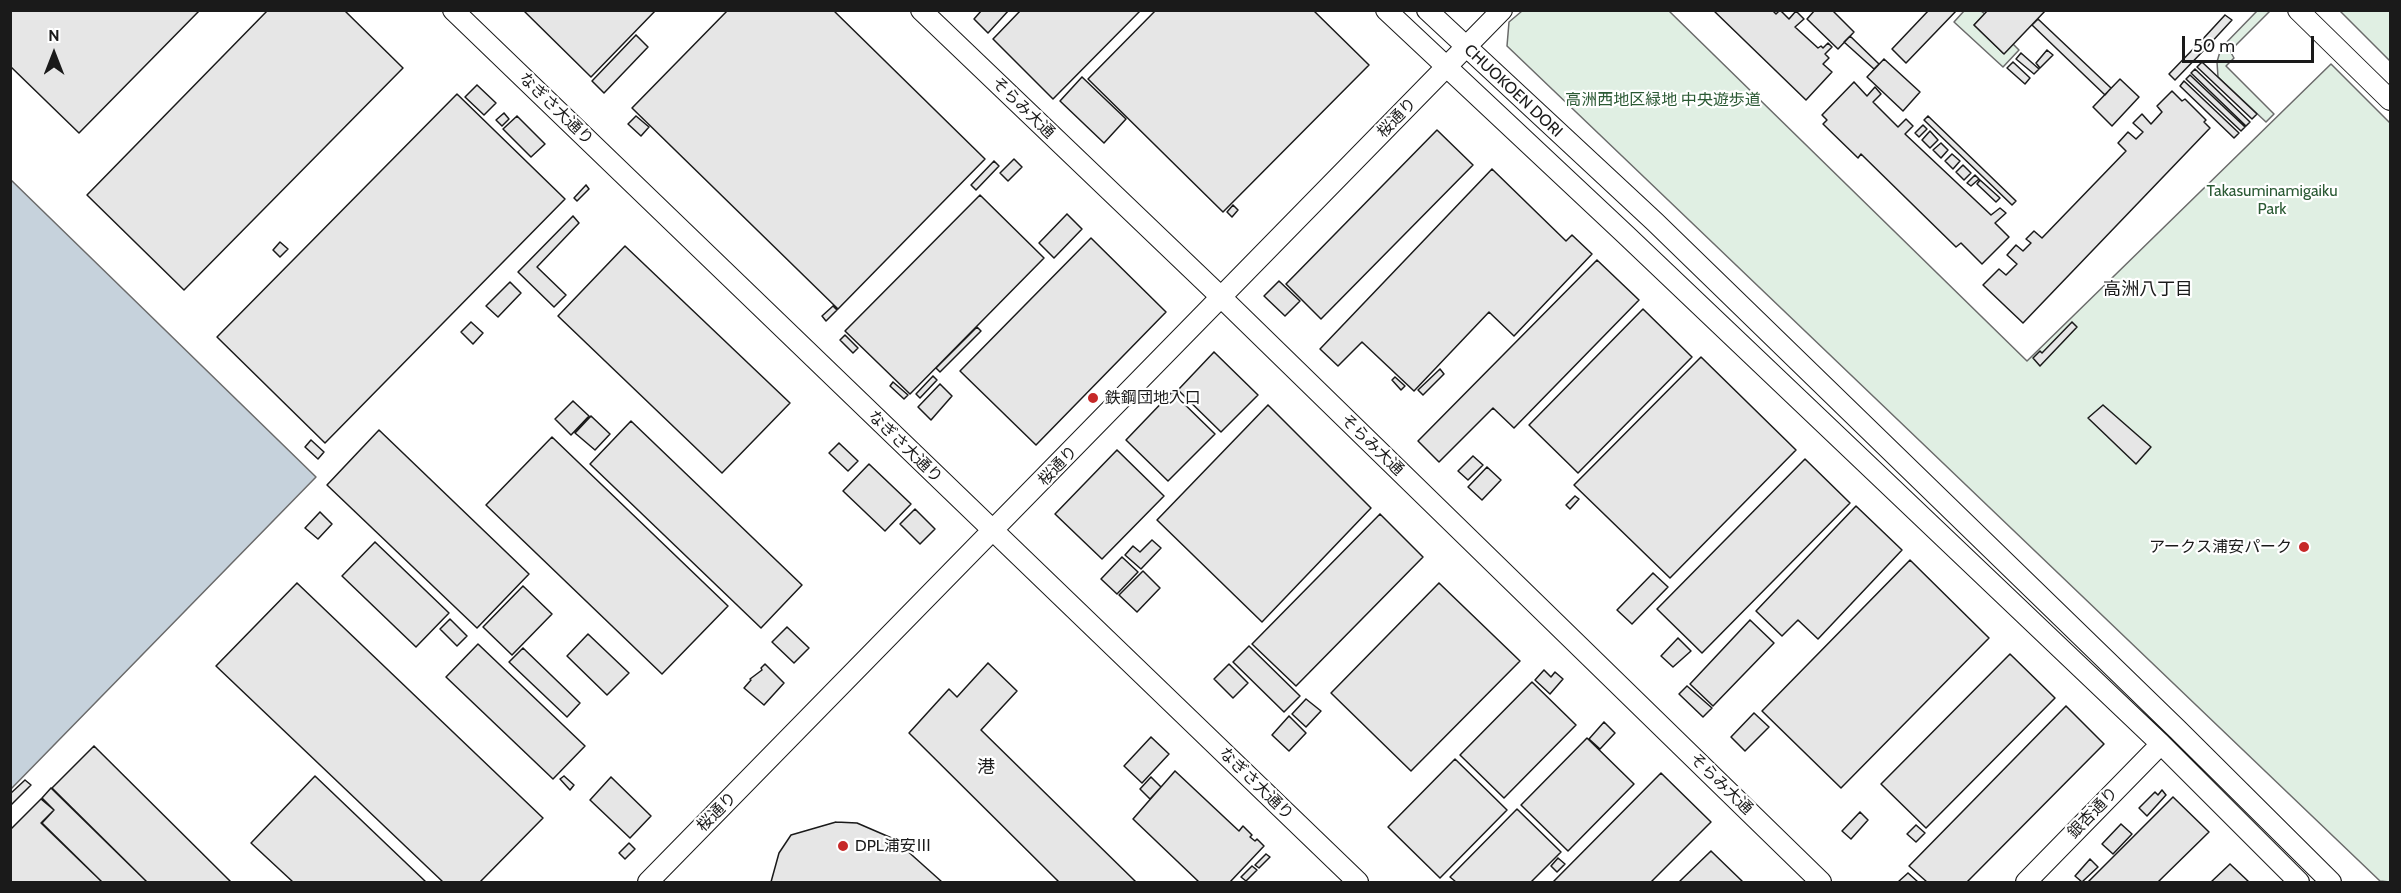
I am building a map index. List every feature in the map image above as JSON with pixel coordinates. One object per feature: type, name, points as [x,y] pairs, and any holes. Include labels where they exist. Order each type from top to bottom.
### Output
[{"type":"street","name":"なぎさ大通り","points":[[453,10],[1358,882]]},
{"type":"street","name":"そらみ大通","points":[[921,10],[1222,298],[1821,882]]},
{"type":"street","name":"CHUOKOEN DORI","points":[[1386,10],[2161,744],[2299,882]]},
{"type":"street","name":"CHUOKOEN DORI","points":[[1427,10],[1600,171],[2118,672],[2331,882]]},
{"type":"street","name":"桜通り","points":[[648,882],[1502,10]]},
{"type":"street","points":[[2298,10],[2391,100]]},
{"type":"street","name":"銀杏通り","points":[[2026,882],[2161,744]]},
{"type":"green space","points":[[1522,11],[1669,11],[2027,361],[2331,64],[2390,123],[2390,882],[2380,881],[1507,46],[1509,22]]},
{"type":"green space","points":[[1964,11],[1981,11],[1985,14],[1974,25],[2003,53],[2013,44],[2019,50],[2003,67],[1954,22]]},
{"type":"green space","points":[[2257,11],[2270,11],[2230,51],[2234,58],[2226,66],[2274,114],[2266,122],[2218,77],[2217,62],[2221,48]]},
{"type":"green space","points":[[2340,11],[2390,11],[2390,61]]},
{"type":"shaded area","points":[[10,179],[316,477],[11,789],[10,789]]},
{"type":"building","points":[[10,10],[200,10],[79,133],[10,66]]},
{"type":"building","points":[[268,10],[344,10],[403,68],[184,290],[87,195]]},
{"type":"building","points":[[523,10],[656,10],[591,77]]},
{"type":"building","points":[[728,10],[833,10],[985,159],[838,309],[632,108]]},
{"type":"building","points":[[982,10],[1009,10],[988,33],[974,19]]},
{"type":"building","points":[[1021,10],[1141,10],[1053,99],[993,39]]},
{"type":"building","points":[[1156,10],[1313,10],[1369,65],[1223,212],[1088,79]]},
{"type":"building","points":[[1713,10],[1772,10],[1776,14],[1780,10],[1789,19],[1796,11],[1804,19],[1795,27],[1818,48],[1821,46],[1823,48],[1828,43],[1832,47],[1825,54],[1829,58],[1823,64],[1832,72],[1806,100]]},
{"type":"building","points":[[1815,10],[1832,10],[1854,32],[1838,49],[1807,19]]},
{"type":"building","points":[[1929,10],[1957,10],[1906,63],[1892,49]]},
{"type":"building","points":[[1988,10],[2046,10],[2004,54],[1974,25]]},
{"type":"building","points":[[2225,15],[2232,20],[2207,47],[2201,41]]},
{"type":"building","points":[[2038,19],[2111,88],[2105,95],[2032,25]]},
{"type":"building","points":[[636,35],[648,47],[604,93],[592,81]]},
{"type":"building","points":[[1850,36],[1879,64],[1874,69],[1844,42]]},
{"type":"building","points":[[2199,43],[2205,49],[2175,80],[2169,74]]},
{"type":"building","points":[[2047,50],[2053,55],[2040,68],[2036,63]]},
{"type":"building","points":[[2021,53],[2039,69],[2034,74],[2016,59]]},
{"type":"building","points":[[1884,59],[1920,92],[1903,111],[1867,77]]},
{"type":"building","points":[[2013,62],[2030,78],[2025,84],[2007,68]]},
{"type":"building","points":[[2202,62],[2257,114],[2252,119],[2197,67]]},
{"type":"building","points":[[2195,69],[2250,122],[2246,126],[2191,73]]},
{"type":"building","points":[[2190,75],[2245,127],[2241,131],[2186,79]]},
{"type":"building","points":[[1082,77],[1126,119],[1104,143],[1060,101]]},
{"type":"building","points":[[2120,79],[2139,97],[2112,126],[2093,107]]},
{"type":"building","points":[[2184,81],[2239,133],[2234,138],[2180,86]]},
{"type":"building","points":[[1854,82],[1867,96],[1875,87],[1881,94],[1873,102],[1898,127],[1906,119],[1913,126],[1905,134],[1991,215],[2000,208],[2006,213],[1995,223],[2009,237],[1982,264],[1961,243],[1956,247],[1861,154],[1858,158],[1823,124],[1827,120],[1822,115]]},
{"type":"building","points":[[477,85],[496,103],[484,115],[465,97]]},
{"type":"building","points":[[2172,91],[2182,101],[2185,99],[2206,120],[2204,122],[2210,128],[2023,323],[1983,285],[1999,269],[2006,275],[2017,264],[2007,255],[2016,245],[2023,251],[2031,243],[2026,239],[2034,231],[2042,238],[2126,151],[2118,143],[2128,132],[2136,139],[2143,132],[2133,123],[2142,114],[2151,124],[2162,112],[2157,106]]},
{"type":"building","points":[[457,94],[565,199],[325,443],[217,337]]},
{"type":"building","points":[[504,113],[509,119],[502,126],[496,120]]},
{"type":"building","points":[[517,116],[545,144],[531,157],[503,129]]},
{"type":"building","points":[[636,116],[649,127],[641,136],[628,124]]},
{"type":"building","points":[[1928,116],[2016,201],[2012,205],[1924,120]]},
{"type":"building","points":[[1923,125],[1927,129],[1919,137],[1915,133]]},
{"type":"building","points":[[1437,130],[1473,165],[1321,319],[1286,284]]},
{"type":"building","points":[[1930,131],[1938,140],[1930,148],[1922,140]]},
{"type":"building","points":[[1941,143],[1948,150],[1941,158],[1933,150]]},
{"type":"building","points":[[1952,154],[1960,161],[1953,169],[1945,161]]},
{"type":"building","points":[[1014,159],[1022,167],[1008,181],[1000,173]]},
{"type":"building","points":[[994,161],[999,166],[976,190],[971,185]]},
{"type":"building","points":[[1963,165],[1971,173],[1964,180],[1956,172]]},
{"type":"building","points":[[1492,169],[1566,241],[1572,235],[1592,254],[1514,336],[1489,312],[1414,391],[1362,342],[1338,366],[1320,349]]},
{"type":"building","points":[[1975,175],[1979,179],[1971,186],[1967,183]]},
{"type":"building","points":[[1980,180],[2000,198],[1996,202],[1977,184]]},
{"type":"building","points":[[586,185],[589,189],[577,201],[574,198]]},
{"type":"building","points":[[980,195],[1044,258],[910,394],[845,331]]},
{"type":"building","points":[[1233,205],[1238,210],[1232,217],[1227,212]]},
{"type":"building","points":[[1067,214],[1082,229],[1054,258],[1039,243]]},
{"type":"building","points":[[573,216],[579,223],[537,267],[566,295],[554,307],[518,272]]},
{"type":"building","points":[[1091,238],[1166,312],[1036,445],[960,371]]},
{"type":"building","points":[[280,242],[288,249],[280,257],[273,250]]},
{"type":"building","points":[[625,246],[790,403],[722,473],[558,316]]},
{"type":"building","points":[[1597,260],[1639,300],[1514,428],[1493,408],[1439,462],[1418,441]]},
{"type":"building","points":[[1279,281],[1300,301],[1285,316],[1264,296]]},
{"type":"building","points":[[510,282],[521,293],[498,317],[486,306]]},
{"type":"building","points":[[833,306],[837,310],[826,321],[822,316]]},
{"type":"building","points":[[1643,309],[1692,357],[1578,473],[1529,425]]},
{"type":"building","points":[[471,322],[483,333],[473,344],[461,332]]},
{"type":"building","points":[[2072,322],[2077,327],[2040,366],[2033,358],[2040,351],[2042,353]]},
{"type":"building","points":[[977,327],[981,331],[940,372],[936,368]]},
{"type":"building","points":[[845,335],[858,348],[853,353],[840,340]]},
{"type":"building","points":[[1214,352],[1258,395],[1221,432],[1178,390]]},
{"type":"building","points":[[1701,357],[1796,450],[1670,578],[1574,485]]},
{"type":"building","points":[[1440,369],[1444,374],[1423,395],[1418,390]]},
{"type":"building","points":[[933,376],[937,380],[920,398],[916,394]]},
{"type":"building","points":[[1395,377],[1405,386],[1401,390],[1392,380]]},
{"type":"building","points":[[893,382],[908,395],[904,399],[890,386]]},
{"type":"building","points":[[940,384],[952,396],[931,420],[918,407]]},
{"type":"building","points":[[1172,392],[1215,434],[1168,481],[1126,440]]},
{"type":"building","points":[[573,401],[589,416],[571,435],[555,419]]},
{"type":"building","points":[[1268,405],[1371,508],[1262,622],[1157,520]]},
{"type":"building","points":[[2103,405],[2151,447],[2136,464],[2088,418]]},
{"type":"building","points":[[591,416],[610,434],[595,450],[575,433]]},
{"type":"building","points":[[631,421],[802,585],[761,628],[590,464]]},
{"type":"building","points":[[379,430],[529,574],[477,628],[327,485]]},
{"type":"building","points":[[552,437],[728,606],[662,674],[486,505]]},
{"type":"building","points":[[311,440],[324,452],[318,459],[305,447]]},
{"type":"building","points":[[839,443],[858,461],[848,471],[829,453]]},
{"type":"building","points":[[1117,450],[1164,496],[1102,559],[1055,514]]},
{"type":"building","points":[[1473,456],[1483,465],[1468,480],[1458,471]]},
{"type":"building","points":[[1805,459],[1850,503],[1702,653],[1657,609]]},
{"type":"building","points":[[869,464],[911,504],[885,531],[843,491]]},
{"type":"building","points":[[1487,467],[1501,480],[1482,500],[1468,487]]},
{"type":"building","points":[[1575,496],[1579,499],[1570,509],[1566,505]]},
{"type":"building","points":[[1856,506],[1902,550],[1818,639],[1798,620],[1782,636],[1756,611]]},
{"type":"building","points":[[915,509],[935,529],[920,544],[900,524]]},
{"type":"building","points":[[320,512],[332,524],[318,539],[305,528]]},
{"type":"building","points":[[1380,514],[1423,557],[1296,686],[1252,644]]},
{"type":"building","points":[[1152,540],[1161,548],[1141,569],[1125,555],[1133,546],[1140,552]]},
{"type":"building","points":[[375,542],[449,613],[416,647],[342,576]]},
{"type":"building","points":[[1122,557],[1138,572],[1117,594],[1101,579]]},
{"type":"building","points":[[1910,560],[1989,638],[1841,788],[1762,711]]},
{"type":"building","points":[[1143,571],[1160,588],[1137,612],[1119,595]]},
{"type":"building","points":[[1653,573],[1668,587],[1632,624],[1617,610]]},
{"type":"building","points":[[297,583],[543,818],[480,882],[443,882],[216,666]]},
{"type":"building","points":[[1439,583],[1520,661],[1411,771],[1331,693]]},
{"type":"building","points":[[523,586],[552,614],[512,655],[483,627]]},
{"type":"building","points":[[450,619],[467,636],[457,646],[440,629]]},
{"type":"building","points":[[1750,620],[1774,643],[1713,706],[1690,684]]},
{"type":"building","points":[[787,627],[809,648],[794,663],[772,642]]},
{"type":"building","points":[[588,634],[629,673],[607,695],[567,656]]},
{"type":"building","points":[[1678,638],[1691,651],[1673,667],[1661,656]]},
{"type":"building","points":[[478,644],[585,746],[553,779],[446,677]]},
{"type":"building","points":[[1249,646],[1300,696],[1284,712],[1233,662]]},
{"type":"building","points":[[523,648],[580,703],[567,717],[509,662]]},
{"type":"building","points":[[2010,654],[2055,698],[1926,828],[1881,784]]},
{"type":"building","points":[[988,663],[1017,691],[981,730],[1136,882],[1059,882],[909,733],[949,689],[957,697]]},
{"type":"building","points":[[765,664],[784,683],[764,705],[744,688]]},
{"type":"building","points":[[1229,664],[1248,683],[1233,698],[1214,679]]},
{"type":"building","points":[[1544,670],[1551,677],[1555,672],[1563,679],[1550,694],[1535,680]]},
{"type":"building","points":[[1532,682],[1576,725],[1504,798],[1460,755]]},
{"type":"building","points":[[1687,686],[1712,708],[1703,717],[1679,694]]},
{"type":"building","points":[[1306,699],[1321,711],[1306,727],[1292,714]]},
{"type":"building","points":[[2066,706],[2104,744],[1967,882],[1927,882],[1909,866]]},
{"type":"building","points":[[1754,713],[1769,727],[1745,751],[1731,737]]},
{"type":"building","points":[[1289,716],[1306,733],[1289,751],[1272,735]]},
{"type":"building","points":[[1604,722],[1615,733],[1600,749],[1589,739]]},
{"type":"building","points":[[1151,737],[1169,754],[1142,783],[1124,766]]},
{"type":"building","points":[[1587,738],[1634,784],[1568,851],[1521,805]]},
{"type":"building","points":[[94,746],[231,882],[147,882],[52,788]]},
{"type":"building","points":[[1455,759],[1507,810],[1440,878],[1388,827]]},
{"type":"building","points":[[1175,771],[1239,831],[1243,826],[1252,835],[1250,837],[1255,841],[1257,839],[1264,846],[1230,882],[1199,882],[1133,819]]},
{"type":"building","points":[[1661,773],[1711,822],[1651,882],[1553,882]]},
{"type":"building","points":[[315,776],[426,882],[293,882],[251,843]]},
{"type":"building","points":[[564,776],[574,785],[570,790],[560,779]]},
{"type":"building","points":[[611,777],[651,816],[630,838],[590,800]]},
{"type":"building","points":[[1151,777],[1161,787],[1150,799],[1140,789]]},
{"type":"building","points":[[25,780],[31,785],[10,806],[10,794]]},
{"type":"building","points":[[51,788],[147,882],[102,882],[42,823],[54,810],[42,798]]},
{"type":"building","points":[[2162,790],[2166,795],[2147,816],[2139,808],[2155,792],[2158,795]]},
{"type":"building","points":[[2173,797],[2209,832],[2158,882],[2088,882]]},
{"type":"building","points":[[41,799],[54,810],[41,823],[102,882],[10,882],[10,830]]},
{"type":"building","points":[[1517,809],[1561,852],[1531,882],[1456,882],[1450,877]]},
{"type":"building","points":[[1860,812],[1868,820],[1851,839],[1842,831]]},
{"type":"building","name":"DPL浦安Ⅲ","points":[[836,822],[857,823],[894,839],[942,882],[771,882],[779,853],[791,835]]},
{"type":"building","points":[[2121,824],[2132,834],[2113,854],[2102,844]]},
{"type":"building","points":[[1916,825],[1925,833],[1916,842],[1907,834]]},
{"type":"building","points":[[629,843],[635,849],[625,859],[619,853]]},
{"type":"building","points":[[1711,851],[1743,882],[1679,882]]},
{"type":"building","points":[[1266,854],[1270,857],[1259,868],[1255,865]]},
{"type":"building","points":[[1558,858],[1565,864],[1557,872],[1551,866]]},
{"type":"building","points":[[2090,859],[2098,867],[2082,882],[2075,876]]},
{"type":"building","points":[[2230,864],[2249,882],[2211,882]]},
{"type":"building","points":[[1252,866],[1257,870],[1246,881],[1241,877]]},
{"type":"building","points":[[1908,873],[1918,882],[1898,882]]},
{"type":"place","name":"鉄鋼団地入口","points":[[1093,398]]},
{"type":"place","name":"アークス浦安パーク","points":[[2304,547]]},
{"type":"place","name":"DPL浦安Ⅲ","points":[[843,846]]},
{"type":"district","name":"高洲八丁目","points":[[2148,290]]},
{"type":"district","name":"港","points":[[986,768]]},
{"type":"park label","name":"高洲西地区緑地 中央遊歩道","points":[[1663,100]]},
{"type":"park label","name":"Takasuminamigaiku Park","points":[[2272,200]]}]
